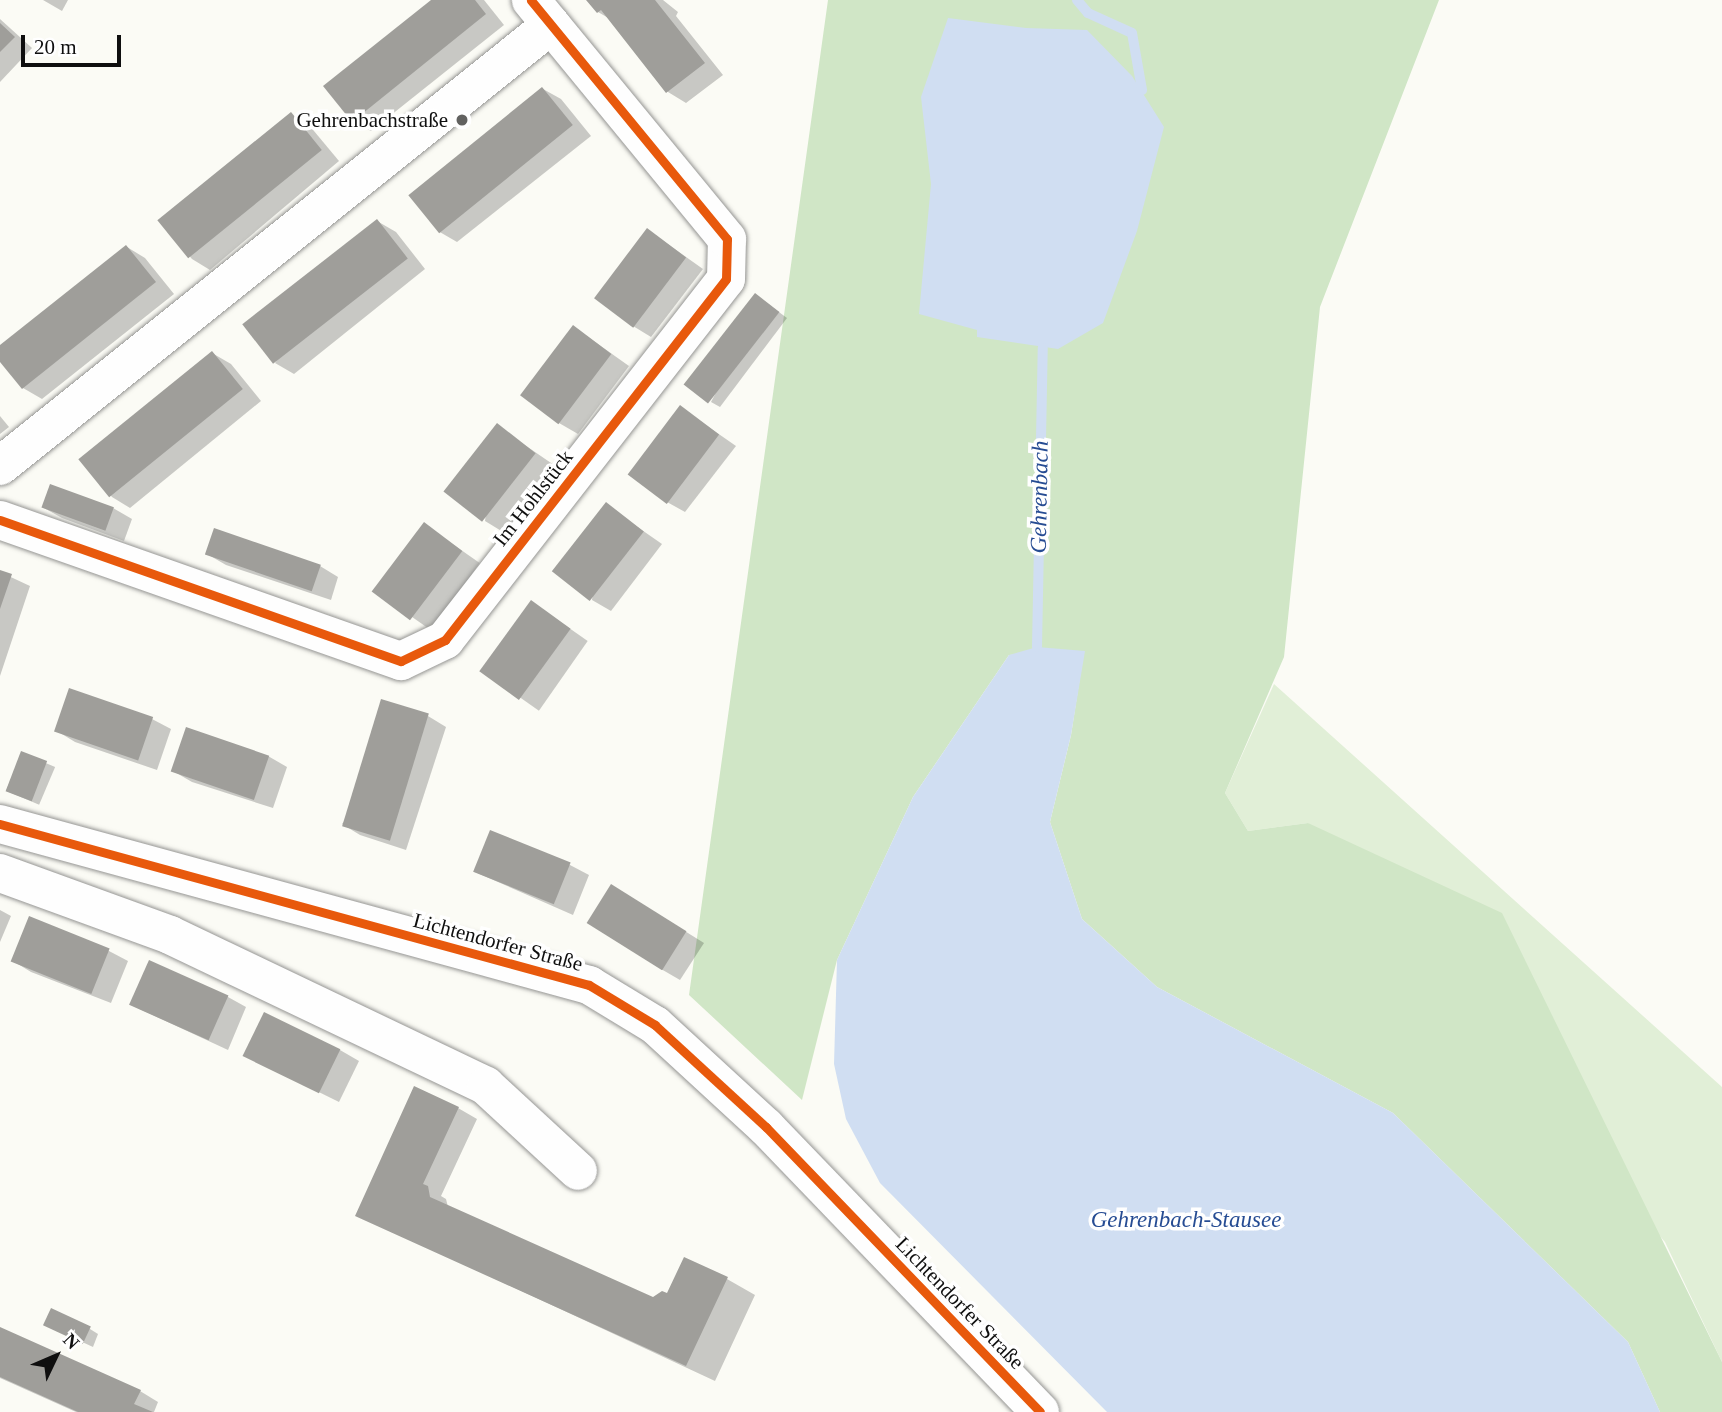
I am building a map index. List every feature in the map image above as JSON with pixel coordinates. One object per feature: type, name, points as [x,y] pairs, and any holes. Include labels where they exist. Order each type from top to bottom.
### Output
[{"type":"street","points":[[0,466],[541,12]]},
{"type":"street","name":"Im Hohlstück","points":[[0,520],[401,661],[445,640],[726,279],[727,239],[541,12]]},
{"type":"street","name":"Lichtendorfer Straße","points":[[0,824],[589,985],[655,1025],[766,1127],[1040,1412]]},
{"type":"street","points":[[0,873],[170,935],[486,1086],[578,1171]]},
{"type":"green space","points":[[828,0],[1439,0],[1320,307],[1284,657],[1225,793],[1248,831],[1308,823],[1502,913],[1722,1362],[1722,1412],[1660,1412],[1628,1342],[1393,1113],[1157,987],[1082,919],[1050,822],[1071,735],[1084,651],[1009,655],[913,797],[837,960],[802,1100],[689,995]]},
{"type":"green space","points":[[1274,684],[1722,1087],[1722,1362],[1665,1242],[1308,823],[1248,831],[1225,793]]},
{"type":"water","points":[[948,18],[1026,28],[1087,30],[1132,76],[1164,127],[1137,231],[1103,323],[1058,349],[977,337],[977,330],[919,314],[931,184],[921,97]]},
{"type":"water","name":"Gehrenbach-Stausee","points":[[1037,647],[1085,651],[1071,735],[1050,822],[1082,919],[1157,987],[1393,1113],[1628,1342],[1660,1412],[1107,1412],[880,1183],[846,1119],[834,1064],[837,960],[913,797],[1009,655]]},
{"type":"building","points":[[431,0],[475,0],[486,14],[352,122],[323,86]]},
{"type":"building","points":[[586,0],[655,0],[705,63],[666,93],[601,10],[597,13]]},
{"type":"building","points":[[0,23],[15,37],[0,52]]},
{"type":"building","points":[[542,87],[573,125],[439,233],[408,195]]},
{"type":"building","points":[[291,112],[322,150],[188,258],[157,220]]},
{"type":"building","points":[[377,219],[408,258],[273,364],[242,324]]},
{"type":"building","points":[[647,228],[686,257],[633,328],[594,298]]},
{"type":"building","points":[[126,245],[156,282],[22,389],[0,362],[0,345]]},
{"type":"building","points":[[755,293],[779,312],[708,403],[684,384]]},
{"type":"building","points":[[573,325],[611,354],[558,424],[520,395]]},
{"type":"building","points":[[212,351],[243,389],[109,497],[78,459]]},
{"type":"building","points":[[680,405],[719,434],[667,504],[628,474]]},
{"type":"building","points":[[497,423],[536,453],[482,522],[443,492]]},
{"type":"building","points":[[50,484],[114,507],[105,531],[41,507]]},
{"type":"building","points":[[606,502],[644,532],[590,601],[552,571]]},
{"type":"building","points":[[424,522],[462,551],[410,620],[372,591]]},
{"type":"building","points":[[214,528],[321,565],[312,591],[205,554]]},
{"type":"building","points":[[0,570],[12,574],[0,609]]},
{"type":"building","points":[[531,600],[571,629],[519,700],[479,671]]},
{"type":"building","points":[[69,688],[153,717],[138,760],[54,731]]},
{"type":"building","points":[[381,699],[429,714],[390,841],[342,826]]},
{"type":"building","points":[[186,727],[269,756],[254,800],[171,771]]},
{"type":"building","points":[[21,751],[47,761],[32,801],[6,791]]},
{"type":"building","points":[[490,830],[571,863],[554,904],[473,872]]},
{"type":"building","points":[[611,884],[686,931],[662,970],[587,923]]},
{"type":"building","points":[[29,916],[110,949],[91,994],[11,961]]},
{"type":"building","points":[[149,960],[228,995],[209,1040],[129,1005]]},
{"type":"building","points":[[264,1012],[340,1049],[319,1093],[243,1056]]},
{"type":"building","points":[[414,1086],[459,1107],[423,1184],[428,1186],[430,1197],[653,1297],[662,1291],[667,1293],[684,1257],[728,1277],[686,1366],[355,1216]]},
{"type":"building","points":[[51,1308],[91,1327],[83,1344],[43,1325]]},
{"type":"building","points":[[0,1327],[141,1390],[134,1404],[153,1412],[78,1412],[0,1377]]},
{"type":"waterway","name":"Gehrenbach","points":[[1077,0],[1088,13],[1132,33],[1142,90]]},
{"type":"waterway","name":"Gehrenbach","points":[[1037,647],[1043,348]]},
{"type":"cycle path","points":[[0,520],[401,661],[445,640],[726,279],[727,239],[531,0]]},
{"type":"cycle path","points":[[0,824],[589,985],[655,1025],[766,1127],[1040,1412]]},
{"type":"place","name":"Gehrenbachstraße","points":[[462,120]]}]
